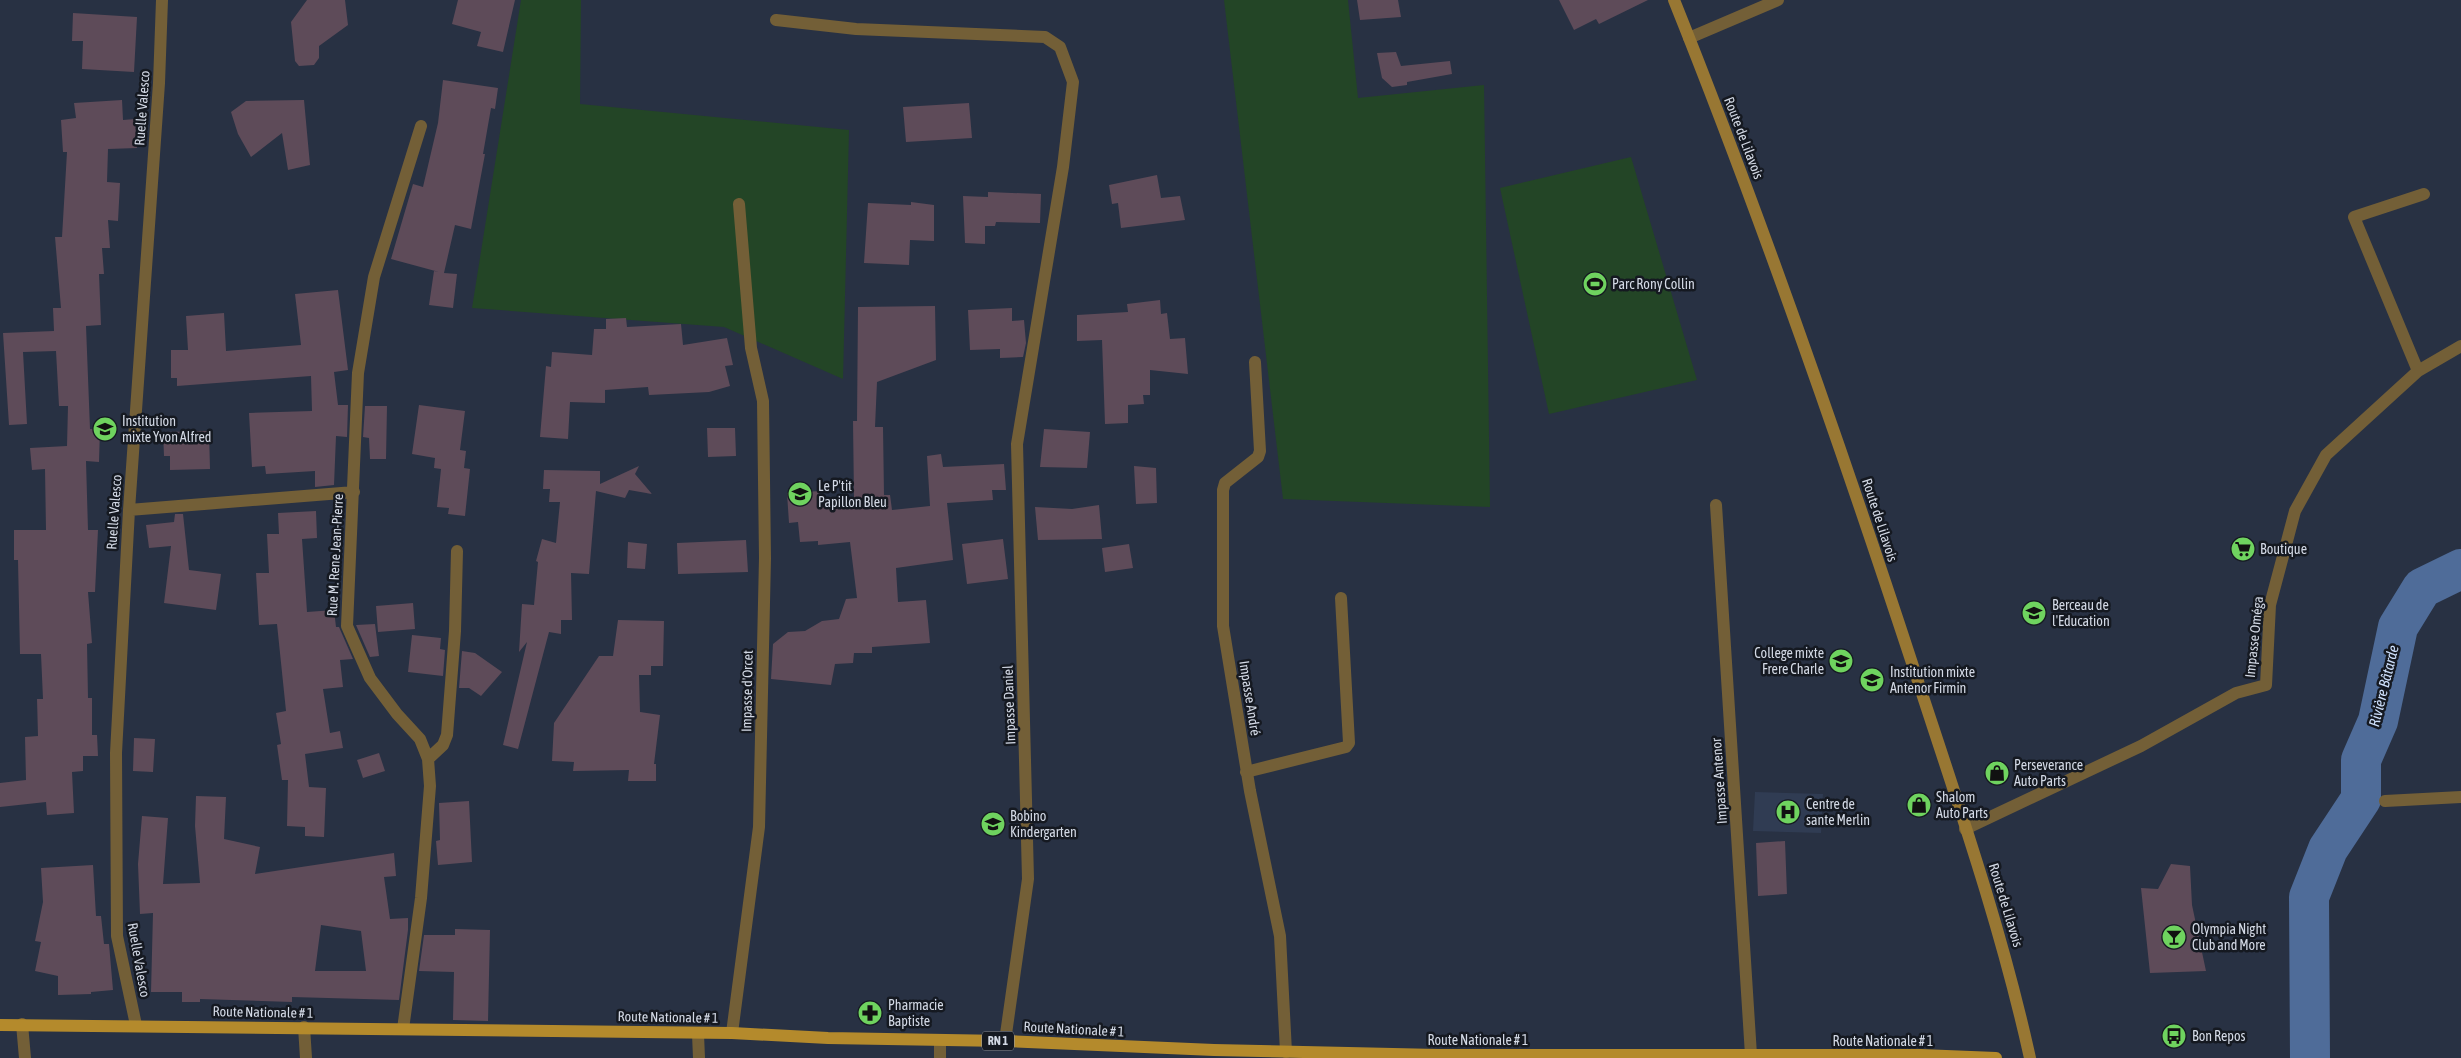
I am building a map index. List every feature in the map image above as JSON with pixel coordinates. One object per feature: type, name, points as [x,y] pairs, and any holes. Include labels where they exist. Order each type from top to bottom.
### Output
[{"type":"main road","name":"Route de Lilavois","points":[[1674,0],[1764,232],[1836,436],[1989,898],[2030,1058]]},
{"type":"main road","name":"Route Nationale # 1","points":[[0,1025],[732,1033],[940,1041],[1005,1041],[1291,1054],[1438,1056],[1921,1055],[1996,1058]]},
{"type":"street","name":"Ruelle Valesco","points":[[136,1025],[117,936],[116,753],[129,510],[159,83],[162,0]]},
{"type":"street","points":[[1690,38],[1778,0]]},
{"type":"street","name":"Impasse Daniel","points":[[776,20],[856,29],[1045,37],[1060,47],[1073,82],[1062,167],[1017,444],[1028,879],[1005,1041]]},
{"type":"street","name":"Rue M. Rene Jean-Pierre","points":[[403,1029],[421,898],[430,786],[428,759],[420,738],[397,714],[370,678],[347,626],[358,373],[374,277],[421,126]]},
{"type":"street","points":[[2424,194],[2354,217],[2418,371],[2461,346]]},
{"type":"street","name":"Impasse d'Orcet","points":[[732,1033],[760,827],[765,558],[763,401],[751,348],[739,204]]},
{"type":"street","name":"Impasse André","points":[[1255,362],[1260,451],[1258,457],[1225,482],[1223,490],[1223,626],[1246,772],[1280,936],[1291,1054]]},
{"type":"street","name":"Impasse Oméga","points":[[1966,829],[2141,746],[2236,693],[2266,685],[2270,605],[2295,511],[2326,455],[2418,371]]},
{"type":"street","points":[[129,510],[354,492]]},
{"type":"street","name":"Impasse Antenor","points":[[1716,505],[1751,1056]]},
{"type":"street","points":[[428,759],[443,745],[446,735],[455,630],[457,551]]},
{"type":"street","points":[[1246,772],[1346,747],[1349,743],[1341,598]]},
{"type":"street","points":[[2386,800],[2461,797]]},
{"type":"street","points":[[22,1024],[25,1058]]},
{"type":"street","points":[[304,1027],[306,1058]]},
{"type":"street","points":[[698,1034],[699,1058]]},
{"type":"street","points":[[940,1041],[940,1058]]},
{"type":"shaded area","name":"Centre de sante Merlin","points":[[1755,792],[1823,794],[1821,833],[1753,831]]},
{"type":"green space","points":[[521,0],[581,0],[580,104],[849,130],[843,379],[724,327],[472,308]]},
{"type":"green space","points":[[1224,0],[1348,0],[1358,98],[1484,85],[1490,507],[1283,499]]},
{"type":"green space","name":"Parc Rony Collin","points":[[1631,157],[1697,380],[1549,414],[1500,188]]},
{"type":"building","points":[[307,0],[345,0],[348,25],[319,46],[319,58],[314,65],[299,66],[295,61],[291,22]]},
{"type":"building","points":[[458,0],[515,0],[503,52],[477,46],[481,32],[452,24]]},
{"type":"building","points":[[1357,0],[1398,0],[1401,17],[1360,20]]},
{"type":"building","points":[[1559,0],[1648,0],[1599,24],[1596,19],[1574,30]]},
{"type":"building","points":[[73,13],[137,17],[134,72],[82,69],[83,41],[72,41]]},
{"type":"building","points":[[1396,52],[1401,66],[1450,61],[1452,74],[1407,82],[1407,85],[1392,87],[1382,78],[1377,53]]},
{"type":"building","points":[[443,80],[498,88],[495,109],[491,108],[483,154],[485,154],[471,229],[455,225],[444,273],[457,274],[453,308],[429,305],[434,271],[439,272],[391,259],[413,184],[423,187],[438,123]]},
{"type":"building","points":[[122,100],[123,120],[135,119],[137,148],[108,149],[107,182],[120,183],[118,221],[108,220],[110,248],[102,248],[104,274],[99,274],[101,325],[86,326],[90,429],[100,429],[99,462],[86,461],[88,530],[98,530],[95,592],[88,592],[92,643],[87,644],[88,698],[92,698],[92,735],[97,735],[98,756],[83,756],[83,771],[72,772],[74,813],[47,815],[46,802],[0,807],[0,783],[26,780],[25,737],[38,736],[37,699],[43,699],[41,654],[20,654],[18,560],[14,560],[14,530],[46,530],[45,469],[32,470],[30,448],[67,446],[68,406],[59,406],[56,351],[23,352],[27,424],[9,425],[3,333],[54,331],[53,308],[61,308],[55,237],[62,237],[67,152],[63,152],[61,120],[76,118],[74,103]]},
{"type":"building","points":[[304,100],[310,165],[288,170],[282,133],[251,157],[238,134],[231,112],[246,101]]},
{"type":"building","points":[[969,103],[972,138],[906,142],[903,107]]},
{"type":"building","points":[[1157,175],[1161,198],[1180,196],[1185,220],[1121,228],[1118,203],[1112,204],[1109,185]]},
{"type":"building","points":[[988,192],[1041,194],[1040,223],[996,222],[995,226],[985,226],[985,244],[965,243],[963,196],[988,197]]},
{"type":"building","points":[[911,202],[934,205],[934,241],[910,240],[909,265],[864,263],[868,203],[911,205]]},
{"type":"building","points":[[338,290],[348,370],[334,372],[338,405],[348,405],[347,437],[336,436],[334,485],[315,487],[315,471],[266,474],[265,466],[252,467],[249,413],[312,411],[311,376],[177,386],[177,378],[171,378],[171,350],[188,350],[186,316],[224,313],[226,351],[301,345],[295,294]]},
{"type":"building","points":[[1160,300],[1161,314],[1167,313],[1170,339],[1185,338],[1188,374],[1150,370],[1150,395],[1143,395],[1144,404],[1128,405],[1128,423],[1105,424],[1102,340],[1077,341],[1077,315],[1128,312],[1127,304]]},
{"type":"building","points":[[935,306],[936,360],[877,382],[875,427],[883,427],[884,495],[890,495],[892,510],[930,506],[927,456],[941,454],[943,467],[1004,464],[1006,490],[992,490],[993,500],[947,503],[953,560],[896,568],[898,602],[926,600],[930,643],[872,647],[872,653],[854,653],[853,663],[835,664],[831,685],[771,679],[773,644],[788,632],[805,631],[822,621],[839,619],[846,599],[857,598],[850,542],[818,545],[818,541],[800,542],[798,522],[789,523],[787,493],[820,491],[821,503],[854,499],[853,421],[857,421],[858,307]]},
{"type":"building","points":[[1012,308],[1012,321],[1024,320],[1026,343],[1023,357],[1000,358],[1000,349],[970,350],[968,310]]},
{"type":"building","points":[[626,318],[627,327],[681,324],[683,345],[727,338],[733,365],[725,366],[730,386],[709,392],[649,395],[648,387],[605,390],[605,403],[570,402],[568,439],[540,437],[546,366],[551,367],[552,352],[592,355],[594,329],[606,329],[606,319]]},
{"type":"building","points":[[419,405],[465,411],[460,450],[466,451],[464,468],[470,469],[465,516],[448,514],[449,508],[437,507],[441,469],[434,468],[435,458],[412,454]]},
{"type":"building","points":[[365,406],[387,406],[386,459],[370,459],[369,438],[363,437]]},
{"type":"building","points":[[707,428],[735,428],[736,456],[708,457]]},
{"type":"building","points":[[1044,429],[1090,432],[1087,468],[1040,467]]},
{"type":"building","points":[[209,431],[210,469],[170,470],[170,456],[164,456],[163,432]]},
{"type":"building","points":[[639,466],[635,474],[652,494],[629,490],[625,498],[596,491],[589,574],[571,573],[572,620],[561,620],[561,634],[549,632],[518,749],[503,745],[527,642],[519,652],[522,604],[534,605],[538,562],[536,561],[542,539],[556,543],[560,502],[549,502],[550,489],[543,489],[544,470],[600,471],[600,484]]},
{"type":"building","points":[[1134,466],[1156,468],[1157,503],[1136,504]]},
{"type":"building","points":[[1099,505],[1102,539],[1038,540],[1035,507],[1072,509]]},
{"type":"building","points":[[316,511],[317,538],[302,539],[307,612],[334,610],[336,627],[339,627],[353,659],[340,660],[343,687],[323,689],[330,733],[340,731],[343,748],[305,754],[309,787],[326,788],[324,837],[305,836],[305,827],[287,826],[288,780],[282,780],[277,745],[281,744],[276,713],[286,711],[277,624],[259,625],[256,573],[269,573],[267,534],[279,534],[278,513]]},
{"type":"building","points":[[175,514],[183,514],[189,570],[221,574],[216,610],[164,603],[171,546],[149,548],[146,525],[174,522]]},
{"type":"building","points":[[1003,539],[1008,579],[967,584],[962,544]]},
{"type":"building","points":[[746,540],[748,572],[678,574],[677,543]]},
{"type":"building","points":[[628,542],[647,544],[645,569],[627,568]]},
{"type":"building","points":[[1129,544],[1133,568],[1105,572],[1102,548]]},
{"type":"building","points":[[413,603],[415,629],[378,632],[376,606]]},
{"type":"building","points":[[618,620],[664,621],[663,666],[651,666],[651,675],[639,675],[640,712],[660,715],[654,764],[656,764],[656,781],[628,781],[629,770],[573,771],[574,762],[552,761],[554,723],[599,656],[613,656]]},
{"type":"building","points":[[375,624],[379,656],[370,657],[356,625]]},
{"type":"building","points":[[412,635],[441,638],[440,649],[445,650],[443,676],[408,672]]},
{"type":"building","points":[[462,651],[475,653],[502,672],[481,696],[469,688],[459,688]]},
{"type":"building","points":[[134,738],[155,739],[153,772],[133,771]]},
{"type":"building","points":[[379,753],[385,771],[363,778],[357,760]]},
{"type":"building","points":[[196,796],[226,797],[224,839],[260,847],[255,874],[394,853],[396,876],[384,877],[390,919],[408,918],[399,1000],[292,997],[292,1002],[200,999],[200,1002],[182,1002],[182,992],[151,992],[153,913],[140,914],[138,864],[142,816],[168,818],[163,884],[200,883],[195,826]],"holes":[[[321,925],[361,931],[366,971],[315,971]]]},
{"type":"building","points":[[469,801],[472,862],[438,865],[436,841],[440,840],[439,803]]},
{"type":"building","points":[[1785,841],[1787,894],[1758,896],[1756,843]]},
{"type":"building","points":[[2171,864],[2190,866],[2192,905],[2206,971],[2150,973],[2141,888],[2158,889]]},
{"type":"building","points":[[93,865],[96,916],[101,916],[104,944],[109,944],[113,990],[91,992],[91,994],[58,995],[58,976],[35,971],[41,942],[35,941],[43,902],[41,868]]},
{"type":"building","points":[[455,929],[490,930],[488,1021],[453,1020],[454,972],[419,971],[424,935],[455,935]]},
{"type":"waterway","name":"Rivière Bâtarde","points":[[2310,1058],[2309,897],[2328,849],[2361,799],[2361,760],[2378,721],[2398,627],[2422,588],[2461,569]]},
{"type":"place","name":"Parc Rony Collin","points":[[1595,284]]},
{"type":"place","name":"Institution mixte Yvon Alfred","points":[[105,429]]},
{"type":"place","name":"Le P'tit Papillon Bleu","points":[[800,494]]},
{"type":"place","name":"Boutique","points":[[2243,549]]},
{"type":"place","name":"Berceau de l'Education","points":[[2034,613]]},
{"type":"place","name":"College mixte Frere Charle","points":[[1841,661]]},
{"type":"place","name":"Institution mixte Antenor Firmin","points":[[1872,680]]},
{"type":"place","name":"Perseverance Auto Parts","points":[[1997,773]]},
{"type":"place","name":"Shalom Auto Parts","points":[[1919,805]]},
{"type":"place","name":"Centre de sante Merlin","points":[[1788,812]]},
{"type":"place","name":"Bobino Kindergarten","points":[[993,824]]},
{"type":"place","name":"Olympia Night Club and More","points":[[2174,937]]},
{"type":"place","name":"Pharmacie Baptiste","points":[[870,1013]]},
{"type":"place","name":"Bon Repos","points":[[2174,1036]]}]
